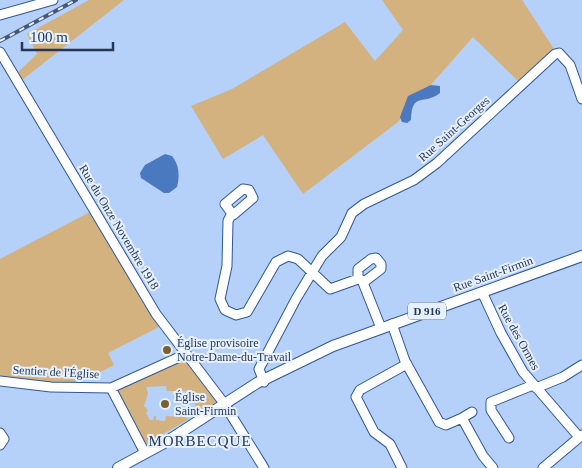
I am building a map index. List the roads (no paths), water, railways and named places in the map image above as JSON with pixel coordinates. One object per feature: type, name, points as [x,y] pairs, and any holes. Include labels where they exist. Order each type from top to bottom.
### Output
[{"type":"main road","name":"Rue Saint-Firmin","points":[[225,406],[275,374],[332,346],[582,256]]},
{"type":"main road","name":"D 916","points":[[118,468],[225,406]]},
{"type":"street","points":[[0,15],[53,0]]},
{"type":"street","name":"Rue du Onze Novembre 1918","points":[[0,52],[156,314],[225,406],[262,467]]},
{"type":"street","name":"Rue Saint-Georges","points":[[263,381],[259,372],[260,368],[296,299],[322,256],[341,237],[354,210],[414,180],[437,163],[553,55],[559,53],[566,58],[582,99]]},
{"type":"street","points":[[232,213],[228,221],[227,266],[220,298],[225,310],[236,315],[246,312],[272,268],[283,257],[288,256],[298,259],[330,289],[361,281],[381,328]]},
{"type":"street","name":"Rue des Ormes","points":[[482,292],[503,338],[535,386],[580,436]]},
{"type":"street","points":[[392,324],[406,364],[440,423],[446,424],[472,412]]},
{"type":"street","points":[[145,453],[111,388],[186,354]]},
{"type":"street","points":[[402,468],[390,444],[374,432],[356,397],[360,390],[406,364]]},
{"type":"street","points":[[509,438],[490,404],[494,399],[563,376],[582,365]]},
{"type":"street","name":"Sentier de l'Église","points":[[0,381],[47,386],[111,388]]},
{"type":"street","points":[[462,418],[483,456],[493,468]]},
{"type":"street","points":[[0,433],[4,439],[0,445]]},
{"type":"street","points":[[543,468],[580,436]]},
{"type":"water","points":[[431,85],[440,86],[440,93],[434,97],[416,102],[411,120],[407,123],[402,122],[400,117],[408,96]]},
{"type":"water","points":[[165,154],[172,156],[178,170],[177,187],[169,193],[164,193],[141,178],[140,173],[145,165]]},
{"type":"railway","points":[[0,41],[76,0]]},
{"type":"place","name":"Église provisoire Notre-Dame-du-Travail","points":[[167,350]]},
{"type":"place","name":"Église Saint-Firmin","points":[[165,404]]},
{"type":"district","name":"MORBECQUE","points":[[200,441]]}]
